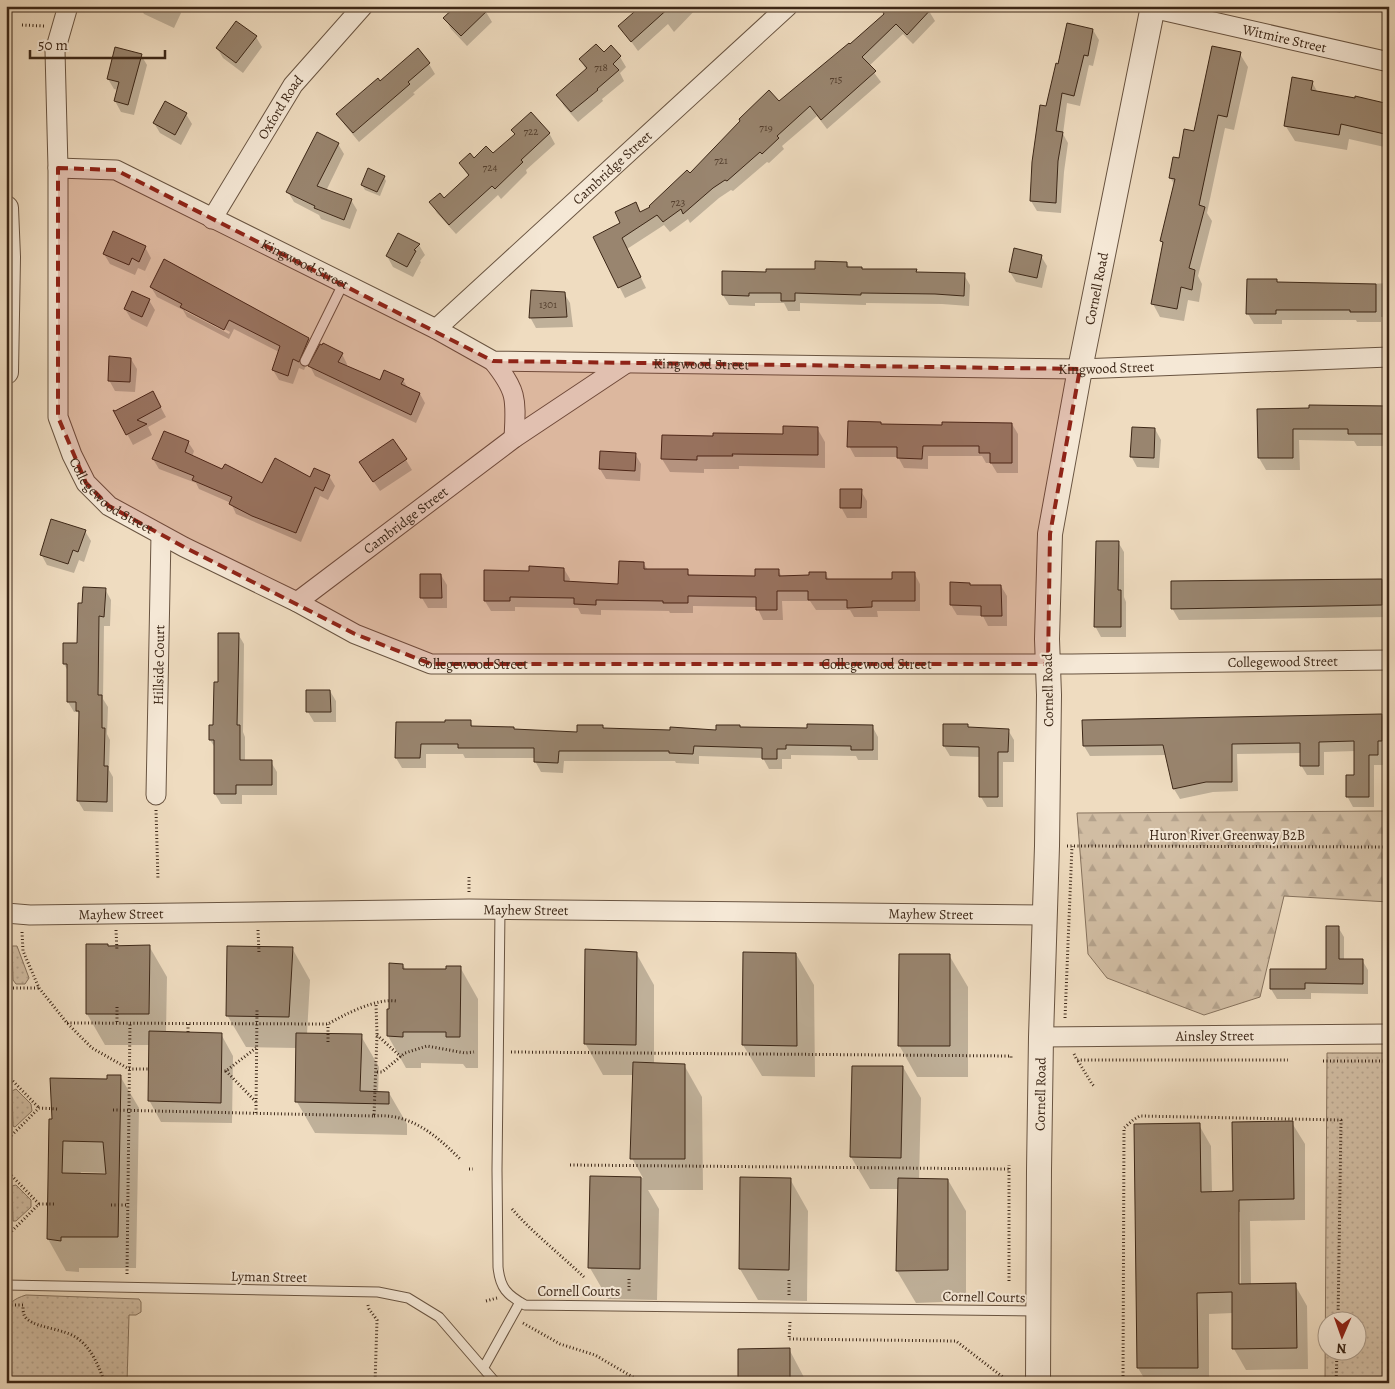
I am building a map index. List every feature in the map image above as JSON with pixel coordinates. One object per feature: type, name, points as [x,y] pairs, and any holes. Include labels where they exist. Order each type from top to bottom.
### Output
[{"type":"street","name":"Collegewood Street","points":[[68,6],[56,50],[58,417],[72,454],[86,483],[109,506],[355,634],[431,664],[1048,664],[1389,660]]},
{"type":"street","name":"Oxford Road","points":[[212,219],[293,85],[363,6]]},
{"type":"street","name":"Cambridge Street","points":[[436,329],[788,6]]},
{"type":"street","name":"Witmire Street","points":[[1152,7],[1389,62]]},
{"type":"street","name":"Cornell Road","points":[[1038,1383],[1041,1037],[1048,846],[1047,640],[1050,534],[1080,369],[1152,7]]},
{"type":"street","name":"Kingwood Street","points":[[58,168],[116,170],[436,329],[493,361],[1080,369],[1389,357]]},
{"type":"street","points":[[6,208],[6,372]]},
{"type":"street","points":[[493,361],[513,390],[516,407],[514,438]]},
{"type":"street","name":"Cambridge Street","points":[[296,602],[514,438],[624,364]]},
{"type":"street","name":"Hillside Court","points":[[156,795],[162,535]]},
{"type":"street","name":"Mayhew Street","points":[[6,914],[500,910],[1045,915]]},
{"type":"street","name":"Ainsley Street","points":[[1041,1037],[1389,1034]]},
{"type":"lane","points":[[305,360],[343,284]]},
{"type":"lane","name":"Cornell Courts","points":[[500,910],[497,1170],[498,1267],[500,1282],[508,1293],[520,1302],[525,1305],[1039,1311]]},
{"type":"lane","name":"Lyman Street","points":[[6,1285],[378,1292],[408,1298],[440,1317],[496,1383]]},
{"type":"lane","points":[[484,1367],[520,1302]]},
{"type":"path","points":[[22,25],[47,26]]},
{"type":"path","points":[[156,795],[158,880]]},
{"type":"path","name":"Huron River Greenway B2B","points":[[1065,846],[1389,847]]},
{"type":"path","points":[[1065,1018],[1072,846]]},
{"type":"path","points":[[469,877],[469,900]]},
{"type":"path","points":[[258,927],[259,953]]},
{"type":"path","points":[[116,929],[117,951]]},
{"type":"path","points":[[22,931],[23,951],[39,988],[67,1023],[92,1048],[129,1069],[149,1069]]},
{"type":"path","points":[[6,988],[39,988]]},
{"type":"path","points":[[67,1023],[328,1024],[341,1016],[376,1004],[389,1000],[396,1001]]},
{"type":"path","points":[[374,1116],[377,1072],[376,1004]]},
{"type":"path","points":[[117,1006],[117,1022]]},
{"type":"path","points":[[256,1113],[257,1010]]},
{"type":"path","points":[[127,1274],[130,1022]]},
{"type":"path","points":[[188,1023],[188,1032]]},
{"type":"path","points":[[328,1024],[328,1042]]},
{"type":"path","points":[[377,1036],[401,1057]]},
{"type":"path","points":[[377,1072],[382,1072],[405,1053],[426,1046],[466,1053],[474,1052]]},
{"type":"path","points":[[221,1071],[226,1071],[257,1047]]},
{"type":"path","points":[[511,1052],[1011,1056],[1011,1059]]},
{"type":"path","points":[[1072,1052],[1095,1087]]},
{"type":"path","points":[[1077,1060],[1288,1060]]},
{"type":"path","points":[[1323,1061],[1389,1061]]},
{"type":"path","points":[[226,1071],[256,1102]]},
{"type":"path","points":[[8,1076],[39,1108],[58,1109]]},
{"type":"path","points":[[9,1138],[39,1108]]},
{"type":"path","points":[[113,1110],[385,1115],[404,1118],[421,1126],[461,1160]]},
{"type":"path","points":[[1123,1383],[1124,1128],[1140,1116],[1340,1120],[1338,1312]]},
{"type":"path","points":[[570,1164],[1009,1167],[1009,1281]]},
{"type":"path","points":[[9,1173],[39,1204]]},
{"type":"path","points":[[6,1233],[9,1234],[39,1204],[56,1204]]},
{"type":"path","points":[[111,1205],[128,1205]]},
{"type":"path","points":[[512,1209],[548,1246],[562,1256],[584,1278]]},
{"type":"path","points":[[629,1279],[629,1293]]},
{"type":"path","points":[[789,1280],[789,1295]]},
{"type":"path","points":[[17,1297],[17,1305]]},
{"type":"path","points":[[486,1301],[498,1297]]},
{"type":"path","points":[[368,1304],[368,1309],[377,1320],[375,1383]]},
{"type":"path","points":[[8,1305],[23,1305],[26,1319],[36,1324],[61,1330],[81,1341],[96,1359],[105,1383]]},
{"type":"path","points":[[520,1321],[560,1344],[595,1355],[636,1379],[652,1383]]},
{"type":"path","points":[[790,1322],[788,1339],[956,1341],[1008,1381],[1008,1383]]},
{"type":"path","points":[[1336,1383],[1337,1362]]},
{"type":"highlighted area","points":[[58,168],[116,170],[493,361],[1080,369],[1050,534],[1048,664],[431,664],[355,634],[184,547],[109,506],[86,483],[58,417]]},
{"type":"green space","points":[[1389,811],[1389,902],[1284,896],[1260,997],[1204,1015],[1107,978],[1088,954],[1077,813]]},
{"type":"green space","points":[[12,946],[17,946],[29,978],[25,984],[16,984],[13,980]]},
{"type":"green space","points":[[1327,1053],[1389,1053],[1389,1383],[1262,1383],[1325,1380],[1325,1362],[1368,1362],[1368,1312],[1325,1312]]},
{"type":"green space","points":[[16,1089],[31,1104],[32,1111],[15,1127],[13,1126],[12,1091]]},
{"type":"green space","points":[[16,1185],[31,1200],[31,1207],[16,1221],[13,1221],[12,1186]]},
{"type":"green space","points":[[26,1295],[139,1299],[141,1302],[141,1312],[136,1315],[129,1315],[127,1383],[6,1383],[6,1316],[12,1302]]},
{"type":"building","points":[[456,6],[492,6],[461,36],[443,18]]},
{"type":"building","points":[[641,6],[671,6],[631,42],[618,26]]},
{"type":"building","points":[[880,6],[934,6],[907,35],[896,24],[862,57],[876,71],[821,120],[810,106],[777,136],[779,138],[762,154],[760,152],[727,181],[725,180],[713,188],[683,214],[681,209],[663,222],[657,215],[622,238],[641,277],[618,288],[593,237],[620,223],[615,212],[636,202],[640,212],[650,207],[687,170],[690,173],[740,121],[739,119],[769,90],[779,101],[884,14]]},
{"type":"building","points":[[236,21],[257,36],[236,63],[216,48]]},
{"type":"building","points":[[1067,23],[1093,29],[1088,56],[1084,55],[1074,96],[1062,93],[1056,131],[1063,132],[1058,161],[1056,203],[1030,201],[1032,162],[1040,105],[1046,106]]},
{"type":"building","points":[[596,44],[604,52],[611,45],[621,56],[613,64],[619,70],[571,112],[556,95],[587,68],[579,59]]},
{"type":"building","points":[[1212,46],[1241,52],[1227,117],[1218,115],[1199,205],[1205,207],[1189,268],[1195,270],[1192,290],[1181,287],[1177,309],[1151,304],[1163,242],[1160,241],[1175,179],[1169,178],[1173,157],[1179,158],[1184,129],[1194,131]]},
{"type":"building","points":[[115,47],[142,54],[128,105],[114,101],[119,82],[107,79]]},
{"type":"building","points":[[418,48],[430,63],[408,82],[410,84],[353,133],[336,114],[378,78],[380,81]]},
{"type":"building","points":[[1292,77],[1313,81],[1311,90],[1355,98],[1355,96],[1389,104],[1389,135],[1341,124],[1339,135],[1284,126]]},
{"type":"building","points":[[165,101],[187,113],[175,135],[153,123]]},
{"type":"building","points":[[531,112],[550,133],[521,160],[523,162],[495,189],[492,186],[449,225],[429,202],[440,193],[444,198],[469,175],[459,163],[470,153],[474,158],[486,146],[493,153],[515,134],[511,130]]},
{"type":"building","points":[[317,132],[339,143],[317,186],[352,199],[344,220],[314,208],[315,206],[286,192]]},
{"type":"building","points":[[368,168],[385,176],[377,192],[361,185]]},
{"type":"building","points":[[113,231],[146,246],[139,262],[132,258],[129,265],[103,254]]},
{"type":"building","points":[[398,233],[420,244],[414,250],[416,251],[407,267],[386,256]]},
{"type":"building","points":[[1014,248],[1042,255],[1037,278],[1009,272]]},
{"type":"building","points":[[164,259],[309,338],[299,362],[293,359],[288,376],[272,370],[280,346],[229,320],[224,330],[180,307],[182,304],[150,287]]},
{"type":"building","points":[[815,261],[847,262],[847,267],[862,267],[862,269],[917,269],[916,272],[965,273],[964,296],[795,293],[795,301],[781,301],[781,293],[749,293],[749,296],[722,295],[722,271],[766,272],[766,269],[815,269]]},
{"type":"building","points":[[1247,279],[1277,279],[1277,282],[1376,284],[1376,312],[1276,310],[1276,314],[1246,314]]},
{"type":"building","points":[[531,290],[565,292],[567,317],[529,318]]},
{"type":"building","points":[[132,291],[150,299],[142,317],[124,309]]},
{"type":"building","points":[[323,343],[343,353],[338,362],[380,380],[384,370],[404,379],[401,384],[420,393],[411,415],[308,366],[320,344],[322,345]]},
{"type":"building","points":[[109,356],[131,358],[130,382],[108,381]]},
{"type":"building","points":[[153,391],[161,407],[137,420],[147,424],[126,435],[113,410],[115,411]]},
{"type":"building","points":[[1309,405],[1389,406],[1389,434],[1348,434],[1348,429],[1293,429],[1293,458],[1258,458],[1257,409],[1309,408]]},
{"type":"building","points":[[848,421],[881,422],[881,424],[942,425],[942,422],[1012,423],[1012,463],[990,463],[990,453],[979,453],[979,446],[923,446],[922,459],[897,458],[897,447],[847,447]]},
{"type":"building","points":[[783,426],[818,427],[818,455],[732,454],[733,456],[697,456],[697,460],[661,459],[662,435],[713,436],[713,433],[783,434]]},
{"type":"building","points":[[1132,427],[1155,428],[1154,458],[1130,457]]},
{"type":"building","points":[[164,431],[189,441],[185,452],[222,469],[225,464],[262,483],[275,458],[310,477],[314,468],[330,475],[323,491],[315,487],[296,533],[252,516],[229,504],[232,497],[192,480],[194,476],[152,459]]},
{"type":"building","points":[[393,439],[407,459],[373,482],[359,462]]},
{"type":"building","points":[[600,451],[636,453],[635,471],[599,469]]},
{"type":"building","points":[[840,489],[862,489],[861,508],[840,508]]},
{"type":"building","points":[[51,519],[86,530],[78,552],[73,550],[68,564],[40,555]]},
{"type":"building","points":[[1096,541],[1119,541],[1118,590],[1121,590],[1121,627],[1094,627]]},
{"type":"building","points":[[619,561],[644,562],[644,569],[688,569],[688,575],[755,576],[755,569],[779,569],[779,576],[809,575],[809,572],[826,572],[826,579],[892,579],[892,572],[915,572],[915,601],[872,601],[872,607],[847,608],[847,600],[808,600],[808,591],[777,591],[777,610],[756,610],[756,597],[688,596],[688,603],[596,600],[596,605],[574,604],[574,598],[510,597],[510,601],[484,601],[484,570],[529,571],[529,566],[564,568],[564,581],[618,584]]},
{"type":"building","points":[[420,574],[441,574],[442,598],[420,598]]},
{"type":"building","points":[[1382,579],[1382,605],[1171,609],[1171,581]]},
{"type":"building","points":[[950,582],[970,583],[970,585],[1001,585],[1002,616],[981,616],[981,606],[950,605]]},
{"type":"building","points":[[83,587],[106,588],[104,617],[99,616],[98,695],[102,695],[102,728],[105,728],[104,766],[108,766],[107,802],[77,801],[79,711],[76,711],[76,702],[67,702],[67,664],[63,664],[63,643],[77,643],[78,603],[82,603]]},
{"type":"building","points":[[218,633],[239,633],[237,725],[240,725],[240,760],[272,760],[272,785],[236,785],[236,794],[214,794],[214,740],[209,740],[209,725],[213,725],[214,682],[218,682]]},
{"type":"building","points":[[306,690],[330,690],[331,712],[306,712]]},
{"type":"building","points":[[1382,714],[1382,741],[1378,741],[1378,755],[1369,755],[1369,797],[1346,797],[1346,775],[1354,775],[1354,741],[1319,742],[1319,766],[1300,766],[1300,743],[1232,744],[1232,782],[1206,782],[1173,789],[1163,745],[1083,746],[1082,720]]},
{"type":"building","points":[[445,720],[471,720],[471,726],[577,732],[577,725],[603,725],[603,728],[670,730],[670,727],[716,730],[716,725],[807,728],[807,724],[873,725],[873,750],[851,750],[851,746],[786,745],[786,749],[777,749],[777,759],[762,759],[762,748],[694,746],[693,754],[669,753],[669,751],[559,751],[558,763],[534,762],[534,748],[458,748],[458,744],[421,744],[420,758],[395,758],[396,722],[445,722]]},
{"type":"building","points":[[943,724],[968,724],[968,727],[1009,729],[1008,752],[998,752],[998,797],[979,797],[979,747],[943,746]]},
{"type":"building","points":[[1326,926],[1339,926],[1339,959],[1363,959],[1363,984],[1305,983],[1305,989],[1270,989],[1270,969],[1326,969]]},
{"type":"building","points":[[86,944],[108,944],[108,946],[150,945],[149,1014],[86,1014]]},
{"type":"building","points":[[227,946],[293,947],[289,1017],[226,1016]]},
{"type":"building","points":[[585,949],[637,952],[636,1045],[584,1044]]},
{"type":"building","points":[[743,952],[796,953],[797,1046],[742,1045]]},
{"type":"building","points":[[899,954],[950,954],[950,1046],[898,1046]]},
{"type":"building","points":[[389,963],[403,964],[403,969],[446,969],[446,966],[461,966],[460,1037],[446,1037],[446,1032],[403,1032],[403,1037],[387,1036]]},
{"type":"building","points":[[149,1031],[222,1033],[221,1103],[148,1101]]},
{"type":"building","points":[[296,1033],[362,1034],[360,1091],[389,1092],[389,1104],[295,1102]]},
{"type":"building","points":[[633,1062],[685,1064],[685,1159],[630,1159]]},
{"type":"building","points":[[852,1066],[903,1066],[901,1158],[850,1157]]},
{"type":"building","points":[[107,1075],[121,1075],[118,1237],[61,1237],[61,1241],[47,1239],[49,1119],[52,1119],[50,1078],[107,1079]],"holes":[[[63,1141],[103,1142],[106,1174],[62,1173]]]},
{"type":"building","points":[[1293,1121],[1294,1199],[1239,1200],[1239,1284],[1296,1283],[1297,1348],[1232,1349],[1232,1292],[1197,1293],[1198,1368],[1137,1368],[1134,1124],[1200,1123],[1201,1192],[1233,1191],[1232,1122]]},
{"type":"building","points":[[590,1176],[641,1177],[640,1269],[588,1268]]},
{"type":"building","points":[[740,1177],[791,1178],[789,1270],[739,1269]]},
{"type":"building","points":[[898,1178],[948,1179],[948,1270],[896,1271]]},
{"type":"building","points":[[790,1348],[790,1383],[738,1383],[738,1349]]}]
